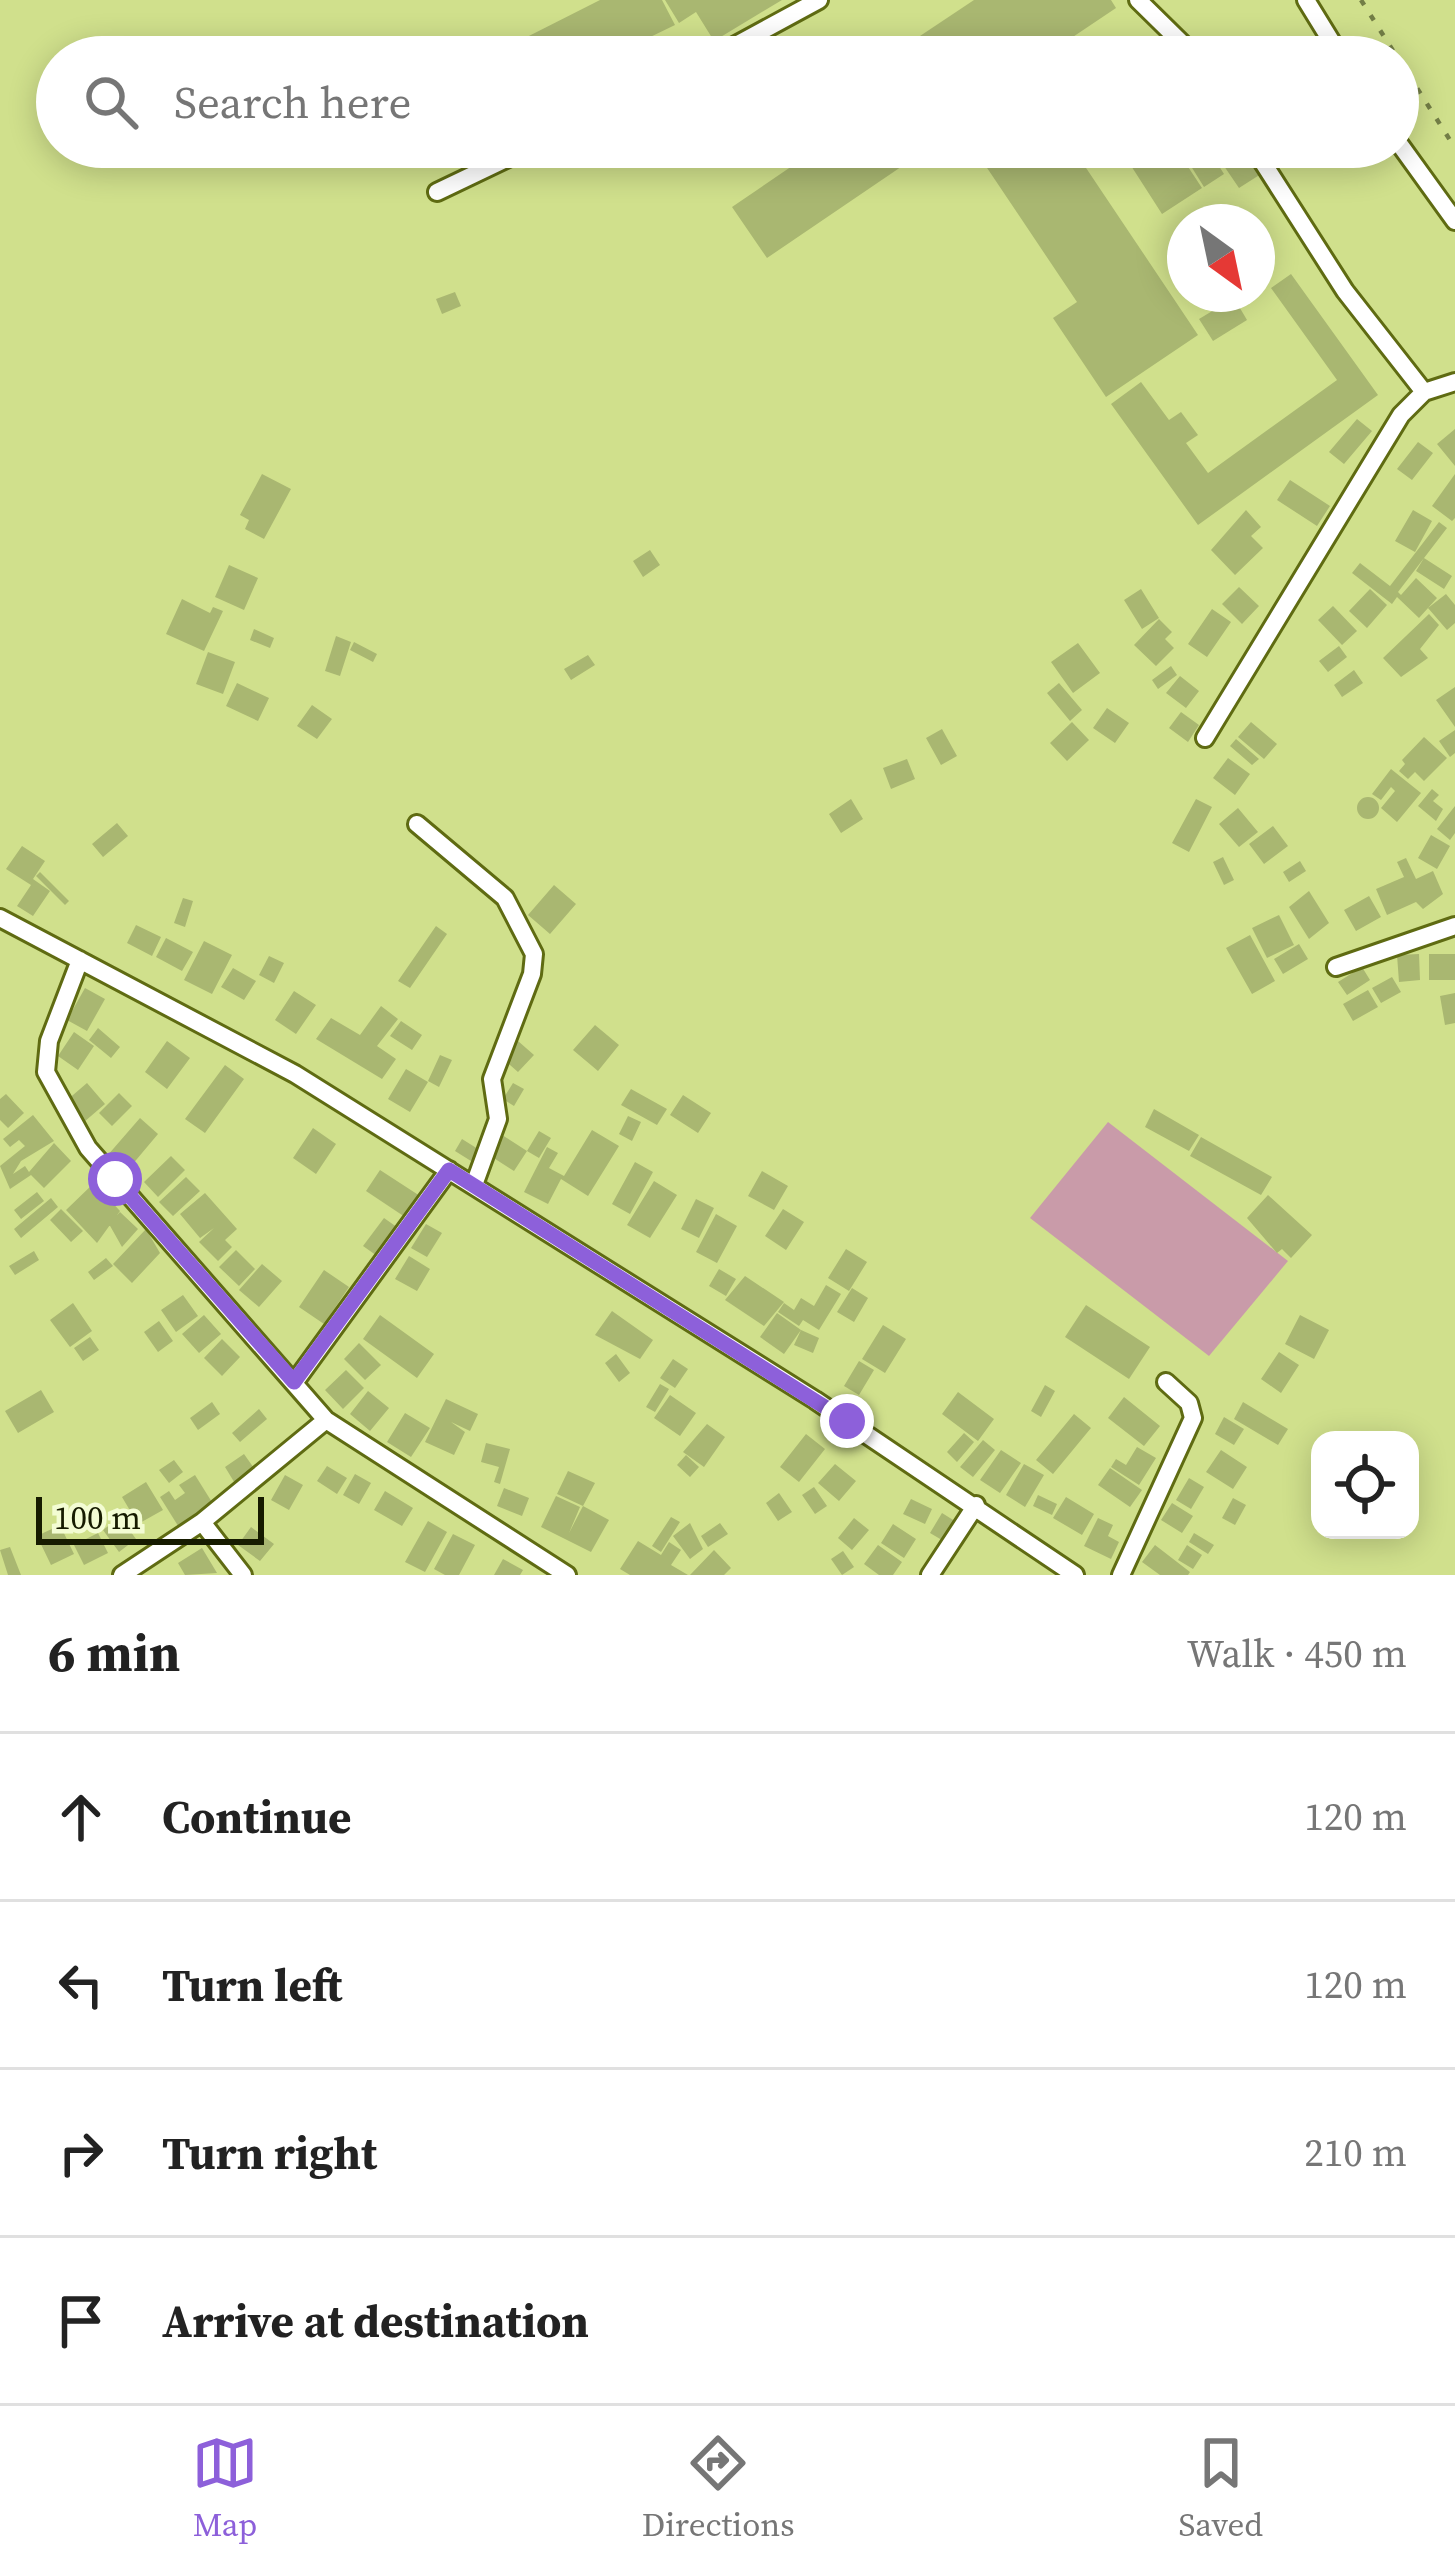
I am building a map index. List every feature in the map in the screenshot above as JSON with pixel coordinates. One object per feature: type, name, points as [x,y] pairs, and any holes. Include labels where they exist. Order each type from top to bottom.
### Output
[{"type":"street","points":[[753,36],[819,0]]},
{"type":"street","points":[[1138,0],[1175,36]]},
{"type":"street","points":[[1306,0],[1328,36]]},
{"type":"street","points":[[437,192],[487,168]]},
{"type":"street","points":[[1266,168],[1345,291],[1424,392]]},
{"type":"street","points":[[1417,168],[1455,221]]},
{"type":"street","points":[[1205,738],[1401,416],[1424,392],[1455,382]]},
{"type":"street","points":[[417,824],[505,898],[534,953],[532,974],[492,1079],[498,1119],[474,1185]]},
{"type":"street","points":[[0,918],[295,1074],[976,1505],[1075,1575]]},
{"type":"street","points":[[1336,968],[1455,926]]},
{"type":"street","points":[[80,960],[49,1041],[46,1072],[62,1109],[88,1148],[326,1420],[567,1575]]},
{"type":"street","points":[[294,1382],[449,1170]]},
{"type":"street","points":[[1121,1575],[1193,1418],[1189,1403],[1166,1382]]},
{"type":"street","points":[[122,1575],[202,1522],[326,1420]]},
{"type":"street","points":[[930,1575],[976,1505]]},
{"type":"street","points":[[202,1522],[243,1575]]},
{"type":"shaded area","points":[[1108,1122],[1288,1261],[1209,1356],[1030,1218]]},
{"type":"building","points":[[600,0],[662,0],[675,25],[652,36],[529,36]]},
{"type":"building","points":[[665,0],[782,0],[722,36],[711,36],[696,12],[679,23]]},
{"type":"building","points":[[974,0],[1111,0],[1116,8],[1074,36],[920,36]]},
{"type":"building","points":[[789,168],[899,168],[767,258],[732,207]]},
{"type":"building","points":[[987,168],[1086,168],[1167,289],[1167,312],[1183,312],[1198,335],[1106,397],[1053,318],[1077,302]]},
{"type":"building","points":[[1132,168],[1189,168],[1202,188],[1177,204],[1167,204],[1162,214]]},
{"type":"building","points":[[1192,168],[1220,168],[1224,174],[1204,187]]},
{"type":"building","points":[[1225,168],[1257,168],[1261,174],[1239,188]]},
{"type":"building","points":[[1291,274],[1378,395],[1198,525],[1111,404],[1141,382],[1169,420],[1181,412],[1198,435],[1186,443],[1208,473],[1337,380],[1275,294],[1275,285]]},
{"type":"building","points":[[455,292],[461,306],[442,314],[436,299]]},
{"type":"building","points":[[1211,312],[1242,312],[1247,320],[1213,341],[1199,319]]},
{"type":"building","points":[[1357,419],[1372,431],[1344,464],[1329,452]]},
{"type":"building","points":[[1455,429],[1455,466],[1437,444]]},
{"type":"building","points":[[1418,442],[1433,453],[1412,480],[1397,469]]},
{"type":"building","points":[[262,474],[291,489],[264,539],[245,529],[249,520],[240,515]]},
{"type":"building","points":[[1455,474],[1455,518],[1452,521],[1432,506]]},
{"type":"building","points":[[1290,480],[1330,506],[1317,526],[1277,500]]},
{"type":"building","points":[[1246,510],[1261,527],[1251,536],[1263,548],[1235,575],[1211,550]]},
{"type":"building","points":[[1413,510],[1432,521],[1415,552],[1395,541]]},
{"type":"building","points":[[1439,522],[1447,528],[1398,592],[1401,595],[1416,578],[1437,598],[1419,618],[1397,597],[1392,604],[1352,573],[1360,563],[1390,586]]},
{"type":"building","points":[[650,550],[660,565],[643,577],[633,561]]},
{"type":"building","points":[[1424,558],[1452,576],[1444,589],[1416,571]]},
{"type":"building","points":[[229,565],[258,578],[244,610],[215,597]]},
{"type":"building","points":[[1239,587],[1259,606],[1242,624],[1222,604]]},
{"type":"building","points":[[1141,589],[1159,618],[1142,629],[1124,600]]},
{"type":"building","points":[[1370,589],[1387,605],[1367,628],[1349,611]]},
{"type":"building","points":[[1446,594],[1455,605],[1455,623],[1447,630],[1428,608]]},
{"type":"building","points":[[182,599],[210,613],[213,607],[223,611],[204,651],[166,634]]},
{"type":"building","points":[[1333,606],[1357,631],[1342,645],[1318,620]]},
{"type":"building","points":[[1212,609],[1231,622],[1207,657],[1188,644]]},
{"type":"building","points":[[1429,614],[1439,625],[1420,649],[1428,658],[1401,677],[1383,658]]},
{"type":"building","points":[[1159,619],[1172,632],[1165,639],[1174,648],[1156,666],[1134,645]]},
{"type":"building","points":[[254,629],[274,638],[270,648],[250,640]]},
{"type":"building","points":[[336,636],[351,642],[340,676],[325,671]]},
{"type":"building","points":[[354,642],[377,654],[373,662],[350,650]]},
{"type":"building","points":[[1078,643],[1100,673],[1073,693],[1051,662]]},
{"type":"building","points":[[1339,646],[1347,657],[1328,672],[1319,661]]},
{"type":"building","points":[[208,652],[235,662],[223,694],[196,684]]},
{"type":"building","points":[[588,655],[595,665],[571,680],[564,669]]},
{"type":"building","points":[[1171,666],[1177,675],[1158,689],[1152,680]]},
{"type":"building","points":[[1354,670],[1363,683],[1342,697],[1334,685]]},
{"type":"building","points":[[1180,676],[1199,691],[1186,708],[1166,693]]},
{"type":"building","points":[[237,683],[269,698],[258,721],[226,706]]},
{"type":"building","points":[[1059,683],[1082,710],[1070,721],[1047,693]]},
{"type":"building","points":[[1455,687],[1455,727],[1436,700]]},
{"type":"building","points":[[312,705],[332,719],[317,739],[297,726]]},
{"type":"building","points":[[1107,708],[1129,723],[1115,743],[1093,728]]},
{"type":"building","points":[[1181,712],[1199,725],[1188,742],[1169,728]]},
{"type":"building","points":[[1072,722],[1089,740],[1067,761],[1050,743]]},
{"type":"building","points":[[1251,722],[1277,744],[1264,759],[1238,737]]},
{"type":"building","points":[[942,729],[957,756],[941,765],[926,738]]},
{"type":"building","points":[[1455,730],[1455,753],[1450,757],[1439,741]]},
{"type":"building","points":[[1424,737],[1447,758],[1424,781],[1415,772],[1408,779],[1399,771],[1405,764],[1402,760]]},
{"type":"building","points":[[1236,739],[1259,759],[1252,765],[1230,746]]},
{"type":"building","points":[[1228,758],[1250,774],[1235,795],[1213,778]]},
{"type":"building","points":[[907,759],[915,779],[891,789],[883,768]]},
{"type":"building","points":[[1391,769],[1421,793],[1397,822],[1381,808],[1395,791],[1391,787],[1381,800],[1372,794]]},
{"type":"building","points":[[1432,789],[1439,795],[1433,801],[1443,809],[1436,821],[1418,806]]},
{"type":"building","points":[[1368,797],[1379,808],[1368,819],[1357,808]]},
{"type":"building","points":[[851,799],[863,819],[841,833],[829,814]]},
{"type":"building","points":[[1196,799],[1212,807],[1189,852],[1172,843]]},
{"type":"building","points":[[1455,806],[1455,833],[1450,840],[1437,829]]},
{"type":"building","points":[[1238,808],[1258,832],[1239,847],[1219,824]]},
{"type":"building","points":[[117,823],[128,836],[103,857],[92,844]]},
{"type":"building","points":[[1273,826],[1288,846],[1264,864],[1249,844]]},
{"type":"building","points":[[1431,835],[1450,846],[1437,869],[1418,858]]},
{"type":"building","points":[[22,846],[45,861],[33,879],[50,891],[33,916],[17,906],[31,885],[6,869]]},
{"type":"building","points":[[1223,857],[1234,880],[1224,885],[1213,862]]},
{"type":"building","points":[[1406,858],[1416,879],[1433,871],[1443,894],[1423,909],[1416,902],[1387,915],[1376,889],[1404,877],[1397,862]]},
{"type":"building","points":[[1300,861],[1306,871],[1289,882],[1283,872]]},
{"type":"building","points":[[40,872],[69,901],[65,905],[36,876]]},
{"type":"building","points":[[554,885],[576,904],[550,934],[528,915]]},
{"type":"building","points":[[1309,891],[1329,923],[1309,939],[1289,907]]},
{"type":"building","points":[[1369,896],[1381,917],[1356,931],[1344,910]]},
{"type":"building","points":[[183,898],[193,901],[185,927],[174,923]]},
{"type":"building","points":[[1279,915],[1294,945],[1267,958],[1252,928]]},
{"type":"building","points":[[136,925],[161,937],[152,956],[127,943]]},
{"type":"building","points":[[436,926],[447,934],[410,988],[398,981]]},
{"type":"building","points":[[1250,935],[1275,981],[1252,994],[1226,948]]},
{"type":"building","points":[[166,938],[193,952],[182,971],[156,957]]},
{"type":"building","points":[[204,941],[232,955],[212,994],[184,980]]},
{"type":"building","points":[[1299,944],[1308,959],[1283,974],[1274,959]]},
{"type":"building","points":[[1419,954],[1420,980],[1399,982],[1397,955]]},
{"type":"building","points":[[1429,954],[1455,954],[1455,980],[1429,980]]},
{"type":"building","points":[[269,956],[284,963],[274,983],[259,975]]},
{"type":"building","points":[[1362,967],[1370,980],[1347,995],[1338,982]]},
{"type":"building","points":[[233,968],[256,981],[244,1000],[221,987]]},
{"type":"building","points":[[1392,977],[1401,992],[1381,1003],[1372,988]]},
{"type":"building","points":[[85,988],[105,999],[87,1031],[67,1020]]},
{"type":"building","points":[[1368,990],[1378,1007],[1353,1021],[1343,1004]]},
{"type":"building","points":[[294,991],[316,1005],[296,1034],[275,1020]]},
{"type":"building","points":[[1455,993],[1455,1023],[1445,1025],[1440,996]]},
{"type":"building","points":[[381,1006],[398,1019],[377,1046],[396,1059],[382,1079],[316,1039],[331,1018],[360,1035]]},
{"type":"building","points":[[401,1021],[422,1035],[412,1050],[390,1036]]},
{"type":"building","points":[[595,1025],[619,1045],[598,1071],[573,1050]]},
{"type":"building","points":[[98,1028],[120,1047],[111,1058],[89,1040]]},
{"type":"building","points":[[74,1032],[94,1046],[78,1070],[58,1056]]},
{"type":"building","points":[[167,1041],[190,1058],[167,1089],[145,1072]]},
{"type":"building","points":[[518,1041],[534,1055],[518,1072],[502,1058]]},
{"type":"building","points":[[440,1055],[452,1060],[439,1087],[428,1081]]},
{"type":"building","points":[[225,1065],[244,1079],[205,1133],[185,1119]]},
{"type":"building","points":[[406,1069],[428,1082],[410,1112],[388,1099]]},
{"type":"building","points":[[87,1083],[105,1104],[84,1122],[66,1101]]},
{"type":"building","points":[[513,1083],[524,1089],[514,1106],[503,1099]]},
{"type":"building","points":[[631,1089],[667,1109],[657,1125],[621,1105]]},
{"type":"building","points":[[119,1093],[132,1106],[112,1126],[99,1113]]},
{"type":"building","points":[[6,1094],[24,1113],[8,1128],[0,1120],[0,1099]]},
{"type":"building","points":[[683,1095],[711,1113],[698,1133],[670,1115]]},
{"type":"building","points":[[1154,1109],[1199,1135],[1189,1151],[1145,1127]]},
{"type":"building","points":[[33,1115],[54,1141],[21,1161],[13,1174],[25,1166],[29,1172],[54,1143],[71,1161],[44,1188],[31,1175],[10,1189],[0,1166],[25,1146],[19,1140],[10,1147],[3,1139]]},
{"type":"building","points":[[628,1116],[641,1122],[632,1141],[619,1134]]},
{"type":"building","points":[[140,1118],[158,1134],[126,1172],[107,1156]]},
{"type":"building","points":[[313,1128],[336,1144],[316,1174],[293,1158]]},
{"type":"building","points":[[592,1130],[619,1146],[588,1196],[561,1179],[548,1204],[524,1192],[547,1147],[558,1153],[549,1168],[564,1176]]},
{"type":"building","points":[[539,1131],[551,1138],[539,1158],[527,1151]]},
{"type":"building","points":[[502,1135],[527,1151],[514,1171],[489,1155]]},
{"type":"building","points":[[1201,1137],[1272,1177],[1261,1195],[1190,1156]]},
{"type":"building","points":[[462,1139],[478,1149],[471,1161],[455,1151]]},
{"type":"building","points":[[171,1156],[185,1170],[158,1197],[144,1182]]},
{"type":"building","points":[[635,1162],[653,1172],[630,1214],[612,1204]]},
{"type":"building","points":[[380,1170],[420,1196],[405,1217],[366,1191]]},
{"type":"building","points":[[762,1171],[788,1186],[774,1210],[748,1196]]},
{"type":"building","points":[[186,1177],[200,1191],[173,1216],[159,1202]]},
{"type":"building","points":[[654,1181],[677,1195],[650,1238],[627,1225]]},
{"type":"building","points":[[94,1183],[120,1211],[97,1243],[66,1210]]},
{"type":"building","points":[[37,1192],[44,1201],[21,1219],[14,1210]]},
{"type":"building","points":[[205,1193],[237,1229],[225,1240],[232,1247],[218,1261],[199,1242],[214,1228],[200,1238],[180,1214]]},
{"type":"building","points":[[1268,1195],[1312,1235],[1291,1258],[1282,1249],[1277,1253],[1247,1218]]},
{"type":"building","points":[[51,1198],[58,1207],[21,1238],[14,1229]]},
{"type":"building","points":[[696,1199],[714,1208],[699,1238],[681,1229]]},
{"type":"building","points":[[61,1209],[83,1231],[71,1242],[50,1220]]},
{"type":"building","points":[[783,1209],[804,1222],[786,1250],[765,1236]]},
{"type":"building","points":[[120,1212],[138,1229],[122,1247],[109,1224]]},
{"type":"building","points":[[716,1214],[737,1226],[717,1263],[696,1252]]},
{"type":"building","points":[[384,1218],[401,1230],[380,1258],[363,1246]]},
{"type":"building","points":[[426,1224],[442,1233],[427,1257],[411,1248]]},
{"type":"building","points":[[146,1229],[160,1253],[132,1283],[113,1264]]},
{"type":"building","points":[[846,1249],[867,1262],[849,1291],[828,1278]]},
{"type":"building","points":[[236,1250],[255,1269],[239,1286],[219,1267]]},
{"type":"building","points":[[34,1251],[39,1260],[15,1275],[9,1266]]},
{"type":"building","points":[[409,1256],[430,1269],[417,1291],[395,1279]]},
{"type":"building","points":[[106,1258],[113,1266],[94,1280],[88,1272]]},
{"type":"building","points":[[262,1264],[282,1281],[259,1307],[239,1290]]},
{"type":"building","points":[[719,1269],[736,1279],[726,1296],[709,1286]]},
{"type":"building","points":[[324,1270],[349,1287],[324,1324],[299,1307]]},
{"type":"building","points":[[745,1276],[784,1302],[764,1326],[725,1300]]},
{"type":"building","points":[[826,1285],[841,1294],[819,1330],[803,1320],[799,1326],[778,1312],[784,1303],[794,1310],[801,1298],[814,1306]]},
{"type":"building","points":[[852,1288],[868,1298],[854,1322],[837,1312]]},
{"type":"building","points":[[183,1295],[198,1316],[176,1332],[161,1310]]},
{"type":"building","points":[[73,1303],[92,1331],[70,1347],[50,1320]]},
{"type":"building","points":[[1086,1305],[1150,1347],[1129,1379],[1065,1337]]},
{"type":"building","points":[[612,1311],[653,1340],[640,1359],[595,1335]]},
{"type":"building","points":[[777,1313],[801,1330],[784,1354],[760,1337]]},
{"type":"building","points":[[204,1315],[221,1334],[199,1353],[182,1334]]},
{"type":"building","points":[[380,1315],[434,1354],[417,1378],[363,1339]]},
{"type":"building","points":[[1300,1315],[1329,1330],[1314,1359],[1285,1344]]},
{"type":"building","points":[[159,1321],[173,1341],[158,1352],[144,1332]]},
{"type":"building","points":[[883,1325],[906,1339],[885,1373],[862,1359]]},
{"type":"building","points":[[801,1330],[819,1338],[813,1353],[794,1345]]},
{"type":"building","points":[[90,1337],[99,1350],[83,1361],[74,1348]]},
{"type":"building","points":[[222,1339],[240,1357],[222,1376],[204,1358]]},
{"type":"building","points":[[359,1343],[381,1365],[365,1380],[344,1359]]},
{"type":"building","points":[[1279,1352],[1299,1365],[1281,1393],[1261,1379]]},
{"type":"building","points":[[616,1354],[630,1373],[619,1382],[605,1363]]},
{"type":"building","points":[[673,1359],[688,1369],[675,1388],[660,1378]]},
{"type":"building","points":[[859,1361],[874,1370],[859,1395],[844,1386]]},
{"type":"building","points":[[346,1370],[364,1388],[343,1409],[325,1390]]},
{"type":"building","points":[[660,1384],[669,1389],[655,1412],[646,1407]]},
{"type":"building","points":[[1045,1385],[1055,1391],[1041,1417],[1031,1411]]},
{"type":"building","points":[[41,1390],[54,1412],[18,1433],[5,1411]]},
{"type":"building","points":[[368,1391],[389,1408],[370,1431],[350,1414]]},
{"type":"building","points":[[958,1392],[994,1419],[978,1441],[942,1414]]},
{"type":"building","points":[[670,1395],[696,1413],[680,1436],[654,1418]]},
{"type":"building","points":[[1124,1397],[1160,1426],[1144,1446],[1108,1418]]},
{"type":"building","points":[[446,1399],[478,1414],[470,1431],[451,1422],[465,1432],[454,1455],[425,1442]]},
{"type":"building","points":[[212,1402],[220,1414],[198,1430],[190,1418]]},
{"type":"building","points":[[1243,1402],[1288,1429],[1278,1445],[1234,1419]]},
{"type":"building","points":[[259,1409],[267,1419],[240,1442],[232,1433]]},
{"type":"building","points":[[405,1413],[430,1428],[411,1457],[387,1442]]},
{"type":"building","points":[[1074,1414],[1091,1428],[1053,1474],[1036,1460]]},
{"type":"building","points":[[1224,1417],[1244,1429],[1234,1445],[1215,1434]]},
{"type":"building","points":[[707,1424],[725,1437],[704,1467],[683,1452]]},
{"type":"building","points":[[964,1433],[974,1442],[957,1462],[947,1452]]},
{"type":"building","points":[[806,1434],[825,1449],[799,1482],[780,1467]]},
{"type":"building","points":[[983,1440],[995,1450],[973,1477],[960,1467]]},
{"type":"building","points":[[486,1443],[510,1449],[500,1484],[494,1482],[499,1467],[481,1462]]},
{"type":"building","points":[[1137,1447],[1156,1458],[1139,1485],[1111,1467],[1116,1459],[1126,1465]]},
{"type":"building","points":[[1001,1450],[1021,1463],[1000,1493],[980,1480]]},
{"type":"building","points":[[1221,1450],[1247,1467],[1233,1489],[1206,1472]]},
{"type":"building","points":[[244,1454],[256,1471],[236,1485],[225,1467]]},
{"type":"building","points":[[686,1455],[699,1467],[690,1477],[677,1465]]},
{"type":"building","points":[[174,1460],[183,1472],[169,1483],[159,1470]]},
{"type":"building","points":[[835,1464],[856,1481],[839,1501],[818,1483]]},
{"type":"building","points":[[1024,1464],[1044,1475],[1025,1507],[1006,1495]]},
{"type":"building","points":[[327,1466],[347,1478],[337,1494],[317,1481]]},
{"type":"building","points":[[1110,1468],[1142,1490],[1130,1507],[1098,1485]]},
{"type":"building","points":[[568,1471],[595,1483],[583,1506],[557,1494]]},
{"type":"building","points":[[355,1474],[371,1483],[359,1504],[343,1495]]},
{"type":"building","points":[[195,1475],[215,1507],[180,1529],[160,1497],[169,1491],[175,1500],[185,1493],[179,1485]]},
{"type":"building","points":[[285,1475],[303,1485],[289,1510],[271,1500]]},
{"type":"building","points":[[1189,1478],[1204,1487],[1191,1509],[1176,1500]]},
{"type":"building","points":[[146,1482],[163,1510],[138,1524],[122,1497]]},
{"type":"building","points":[[814,1487],[827,1506],[815,1514],[802,1495]]},
{"type":"building","points":[[504,1488],[529,1498],[522,1516],[497,1506]]},
{"type":"building","points":[[385,1491],[413,1508],[402,1526],[374,1510]]},
{"type":"building","points":[[779,1493],[792,1512],[778,1521],[766,1503]]},
{"type":"building","points":[[1038,1495],[1057,1504],[1052,1515],[1033,1506]]},
{"type":"building","points":[[556,1496],[580,1507],[569,1533],[583,1506],[609,1520],[591,1552],[541,1527]]},
{"type":"building","points":[[1066,1497],[1094,1514],[1082,1535],[1053,1518]]},
{"type":"building","points":[[1233,1498],[1246,1505],[1235,1525],[1222,1518]]},
{"type":"building","points":[[911,1499],[932,1509],[925,1524],[903,1514]]},
{"type":"building","points":[[1172,1503],[1193,1516],[1182,1533],[1161,1520]]},
{"type":"building","points":[[942,1513],[958,1523],[947,1543],[930,1533]]},
{"type":"building","points":[[120,1517],[136,1539],[119,1552],[103,1530]]},
{"type":"building","points":[[671,1517],[680,1522],[661,1552],[652,1546]]},
{"type":"building","points":[[854,1518],[869,1530],[852,1550],[838,1538]]},
{"type":"building","points":[[1098,1518],[1113,1525],[1108,1536],[1119,1542],[1111,1559],[1084,1546]]},
{"type":"building","points":[[428,1521],[447,1532],[425,1572],[405,1562]]},
{"type":"building","points":[[690,1523],[703,1549],[690,1559],[673,1536]]},
{"type":"building","points":[[720,1523],[728,1534],[708,1547],[701,1536]]},
{"type":"building","points":[[893,1524],[916,1539],[904,1558],[881,1543]]},
{"type":"building","points":[[60,1525],[74,1554],[51,1565],[37,1536]]},
{"type":"building","points":[[251,1527],[274,1544],[260,1561],[238,1545]]},
{"type":"building","points":[[98,1533],[108,1553],[84,1565],[74,1545]]},
{"type":"building","points":[[1194,1533],[1214,1545],[1208,1554],[1189,1542]]},
{"type":"building","points":[[453,1534],[475,1545],[459,1575],[445,1575],[434,1569]]},
{"type":"building","points":[[638,1541],[661,1555],[669,1542],[681,1550],[671,1565],[688,1575],[630,1575],[620,1569]]},
{"type":"building","points":[[878,1545],[902,1562],[893,1575],[879,1575],[864,1564]]},
{"type":"building","points":[[1155,1545],[1188,1575],[1160,1575],[1142,1562]]},
{"type":"building","points":[[1187,1545],[1202,1555],[1193,1569],[1178,1560]]},
{"type":"building","points":[[10,1547],[21,1575],[8,1575],[0,1550]]},
{"type":"building","points":[[202,1548],[217,1573],[185,1575],[178,1563]]},
{"type":"building","points":[[714,1550],[731,1568],[724,1575],[690,1575]]},
{"type":"building","points":[[843,1551],[854,1567],[842,1575],[831,1559]]},
{"type":"building","points":[[503,1559],[523,1570],[520,1575],[494,1575]]},
{"type":"railway","points":[[1361,0],[1384,36]]},
{"type":"railway","points":[[1419,91],[1455,148]]},
{"type":"route","points":[[115,1179],[294,1382],[449,1170],[847,1421]]}]
